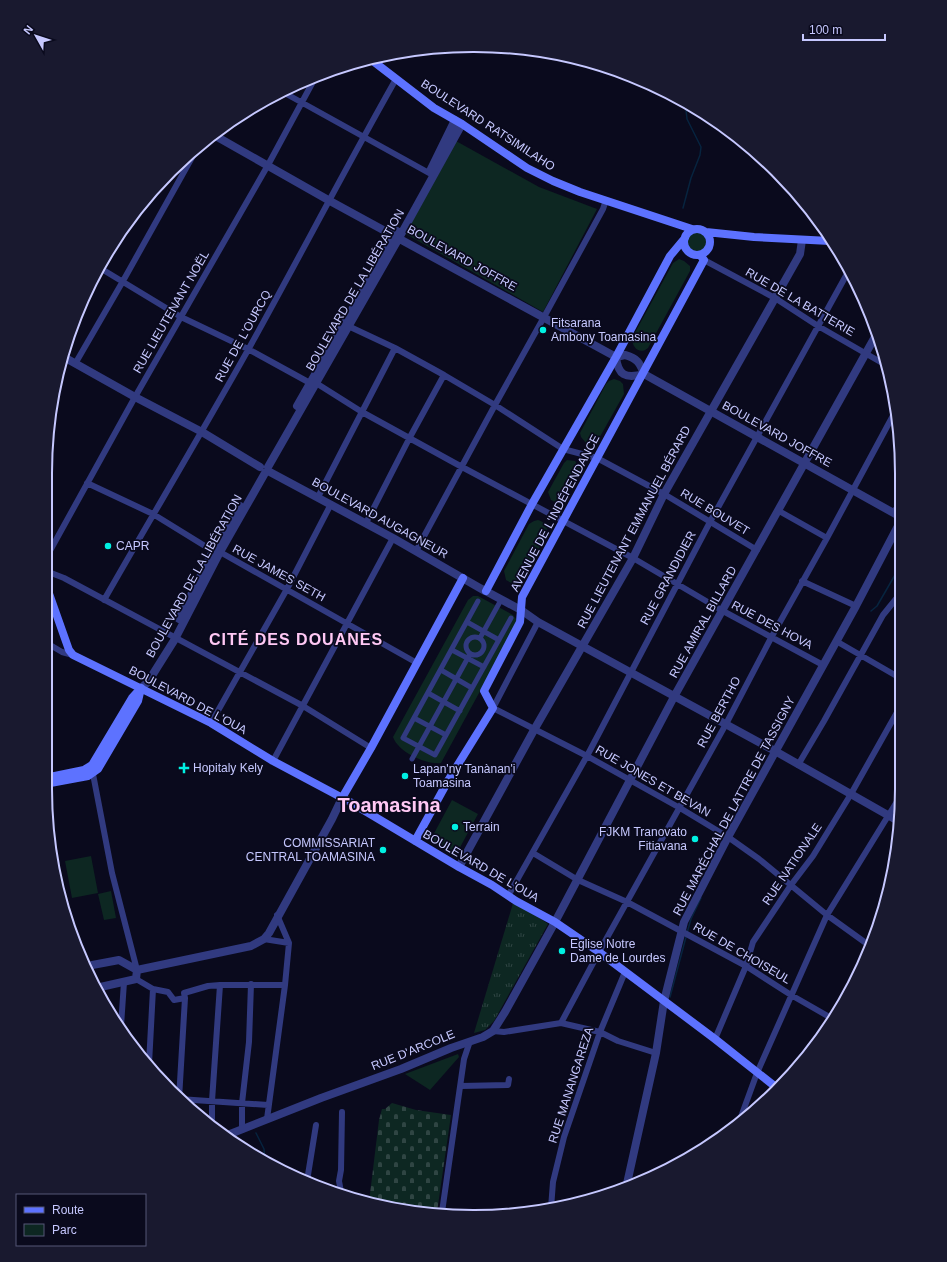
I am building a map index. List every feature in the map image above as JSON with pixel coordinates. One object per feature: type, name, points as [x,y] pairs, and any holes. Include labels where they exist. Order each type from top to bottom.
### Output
[{"type":"main road","name":"BOULEVARD RATSIMILAHO","points":[[376,63],[434,108],[458,122],[527,168],[546,178],[580,192],[692,229]]},
{"type":"main road","points":[[706,232],[710,239],[709,247],[702,258],[688,252],[683,241],[686,234],[692,229],[699,228],[706,232],[825,241]]},
{"type":"main road","name":"AVENUE DE L'INDÉPENDANCE","points":[[483,590],[616,357],[670,256],[685,238]]},
{"type":"main road","name":"AVENUE DE L'INDÉPENDANCE","points":[[492,708],[484,691],[520,622],[522,597],[644,374],[702,258]]},
{"type":"main road","points":[[342,798],[371,748],[463,578]]},
{"type":"main road","points":[[52,602],[69,650],[74,655]]},
{"type":"main road","name":"BOULEVARD DE L'OUA","points":[[74,655],[211,723],[273,761],[342,798],[555,922],[599,952],[715,1039],[773,1085]]},
{"type":"main road","name":"BOULEVARD DE LA LIBÉRATION","points":[[91,771],[132,698],[141,688]]},
{"type":"main road","points":[[415,841],[449,779],[492,708]]},
{"type":"main road","points":[[52,777],[84,770],[91,771]]},
{"type":"main road","points":[[52,782],[91,771]]},
{"type":"street","name":"RUE DE L'OURCQ","points":[[104,600],[202,432],[396,79]]},
{"type":"street","name":"RUE LIEUTENANT NOËL","points":[[52,547],[135,397],[268,165],[311,84]]},
{"type":"street","points":[[288,95],[428,173]]},
{"type":"street","name":"BOULEVARD DE LA LIBÉRATION","points":[[397,236],[428,173],[458,122]]},
{"type":"street","name":"BOULEVARD DE LA LIBÉRATION","points":[[141,688],[148,682],[217,552],[397,236],[458,122]]},
{"type":"street","name":"BOULEVARD JOFFRE","points":[[219,138],[330,201],[397,236],[616,357]]},
{"type":"street","points":[[75,364],[190,162]]},
{"type":"street","points":[[416,551],[495,404],[603,209],[606,200]]},
{"type":"street","name":"RUE LIEUTENANT EMMANUEL BÉRARD","points":[[459,867],[534,730],[633,558],[664,494],[710,411],[800,254],[802,240]]},
{"type":"street","name":"RUE DE LA BATTERIE","points":[[702,258],[775,298],[818,326],[880,362]]},
{"type":"street","name":"RUE DES HOVA","points":[[104,270],[181,317],[248,349],[313,383],[462,467],[633,558],[723,611],[823,665]]},
{"type":"street","name":"RUE GRANDIDIER","points":[[508,896],[586,756],[710,522],[846,276]]},
{"type":"street","name":"RUE BOUVET","points":[[346,326],[395,348],[444,375],[495,404],[563,449],[597,458],[664,494],[758,550]]},
{"type":"street","name":"RUE AMIRAL BILLARD","points":[[555,922],[675,695],[758,550],[873,340]]},
{"type":"street","points":[[318,497],[395,348]]},
{"type":"street","points":[[616,357],[633,357],[640,364],[644,374],[632,377],[624,375],[618,369],[616,357]]},
{"type":"street","name":"BOULEVARD AUGAGNEUR","points":[[67,359],[202,432],[264,469],[393,538],[521,610],[538,622],[775,750],[894,818]]},
{"type":"street","name":"BOULEVARD JOFFRE","points":[[644,374],[853,490],[895,510]]},
{"type":"street","points":[[366,523],[444,375]]},
{"type":"street","name":"RUE BERTHO","points":[[561,1023],[726,724],[771,638],[891,419]]},
{"type":"street","name":"RUE JAMES SETH","points":[[87,483],[153,514],[217,552],[287,589],[417,663]]},
{"type":"street","points":[[211,723],[287,589],[331,504]]},
{"type":"street","points":[[779,511],[827,538]]},
{"type":"street","name":"RUE MARÉCHAL DE LATTRE DE TASSIGNY","points":[[628,1181],[656,1053],[664,1001],[684,922],[688,912],[775,750],[856,606],[895,532]]},
{"type":"street","points":[[273,761],[393,538]]},
{"type":"street","points":[[52,573],[64,578],[303,706],[371,748]]},
{"type":"street","points":[[802,581],[856,606]]},
{"type":"street","points":[[480,638],[501,600]]},
{"type":"street","points":[[798,764],[824,721],[883,615],[895,600]]},
{"type":"street","points":[[478,601],[403,738],[435,755],[511,618]]},
{"type":"street","points":[[467,622],[499,640]]},
{"type":"street","points":[[492,708],[538,622]]},
{"type":"street","points":[[469,656],[466,647],[467,641],[472,637],[480,638]]},
{"type":"street","points":[[412,759],[469,656],[481,652],[484,646],[480,638]]},
{"type":"street","points":[[836,641],[895,675]]},
{"type":"street","name":"BOULEVARD DE L'OUA","points":[[52,646],[62,652],[74,655]]},
{"type":"street","points":[[452,650],[469,656],[484,667]]},
{"type":"street","points":[[440,670],[472,688]]},
{"type":"street","points":[[428,693],[460,711]]},
{"type":"street","name":"RUE JONES ET BEVAN","points":[[492,708],[586,756],[680,808],[728,837],[759,859],[827,915],[866,943]]},
{"type":"street","name":"RUE NATIONALE","points":[[715,1039],[746,966],[753,942],[791,885],[813,856],[851,794],[895,716]]},
{"type":"street","points":[[414,718],[446,735]]},
{"type":"street","points":[[91,771],[112,873],[137,970],[136,979]]},
{"type":"street","points":[[91,965],[119,960],[137,970],[251,946],[264,939],[269,933],[277,915],[332,819],[342,798]]},
{"type":"street","points":[[743,1112],[757,1073],[827,915],[894,805]]},
{"type":"street","name":"RUE DE CHOISEUL","points":[[532,853],[578,880],[627,902],[746,966],[791,995],[828,1016]]},
{"type":"street","points":[[267,1120],[285,985],[289,943],[277,915]]},
{"type":"street","points":[[555,922],[493,1030],[504,1032],[561,1023],[600,1032],[618,1041],[656,1053]]},
{"type":"street","points":[[264,939],[289,943]]},
{"type":"street","name":"RUE MANANGAREZA","points":[[551,1203],[553,1182],[564,1137],[600,1032],[625,972]]},
{"type":"street","points":[[102,988],[136,979],[153,989],[168,992],[174,1000],[185,998]]},
{"type":"street","points":[[121,1019],[124,982]]},
{"type":"street","points":[[242,1130],[242,1103],[249,1042],[251,984]]},
{"type":"street","points":[[179,1091],[185,998],[184,993],[208,986],[220,985],[285,985]]},
{"type":"street","points":[[212,1119],[220,985]]},
{"type":"street","points":[[149,1057],[153,989]]},
{"type":"street","name":"RUE D'ARCOLE","points":[[232,1134],[321,1098],[483,1037],[493,1030]]},
{"type":"street","points":[[443,1209],[464,1059],[470,1041]]},
{"type":"street","points":[[461,1086],[508,1085],[509,1079]]},
{"type":"street","points":[[190,1100],[268,1105]]},
{"type":"street","points":[[340,1189],[339,1181],[341,1170],[342,1112]]},
{"type":"street","points":[[308,1176],[316,1125]]},
{"type":"green space","points":[[456,141],[539,187],[597,209],[543,312],[404,233]]},
{"type":"green space","points":[[696,232],[703,235],[706,242],[703,249],[696,252],[689,249],[686,242],[689,235]]},
{"type":"green space","points":[[679,259],[690,266],[690,271],[648,348],[639,351],[633,345],[632,338],[673,263]]},
{"type":"green space","points":[[614,379],[623,384],[624,394],[597,442],[594,444],[586,443],[581,437],[580,433],[606,384]]},
{"type":"green space","points":[[567,460],[575,461],[580,468],[580,472],[564,501],[557,503],[551,500],[548,492]]},
{"type":"green space","points":[[538,520],[543,522],[546,526],[546,536],[521,580],[518,584],[513,584],[506,580],[504,571],[529,524]]},
{"type":"green space","points":[[473,596],[478,596],[513,615],[516,619],[516,625],[441,763],[421,760],[400,748],[393,737],[468,600]]},
{"type":"green space","name":"Terrain","points":[[452,800],[478,814],[457,853],[431,839]]},
{"type":"green space","points":[[91,856],[98,893],[72,898],[65,861]]},
{"type":"green space","points":[[111,891],[116,918],[104,920],[98,894]]},
{"type":"green space","points":[[514,900],[548,924],[494,1021],[485,1030],[474,1033]]},
{"type":"green space","points":[[458,1054],[459,1057],[430,1090],[405,1074]]},
{"type":"green space","points":[[392,1103],[416,1110],[451,1115],[438,1208],[391,1202],[370,1197],[379,1120],[382,1109],[385,1109]]},
{"type":"waterway","points":[[683,208],[691,178],[700,155],[701,147],[687,119],[686,109]]},
{"type":"waterway","points":[[871,611],[877,606],[895,575]]},
{"type":"waterway","points":[[687,933],[691,919],[701,898]]},
{"type":"waterway","points":[[670,997],[686,937]]},
{"type":"waterway","points":[[256,1133],[264,1149],[264,1155]]},
{"type":"place","name":"Fitsarana Ambony Toamasina","points":[[543,330]]},
{"type":"place","name":"CAPR","points":[[108,546]]},
{"type":"place","name":"Hopitaly Kely","points":[[184,768]]},
{"type":"place","name":"Lapan'ny Tanànan'i Toamasina","points":[[405,776]]},
{"type":"place","name":"Terrain","points":[[455,827]]},
{"type":"place","name":"FJKM Tranovato Fitiavana","points":[[695,839]]},
{"type":"place","name":"COMMISSARIAT CENTRAL TOAMASINA","points":[[383,850]]},
{"type":"place","name":"Eglise Notre Dame de Lourdes","points":[[562,951]]},
{"type":"district","name":"CITÉ DES DOUANES","points":[[296,639]]},
{"type":"district","name":"Toamasina","points":[[389,805]]}]
